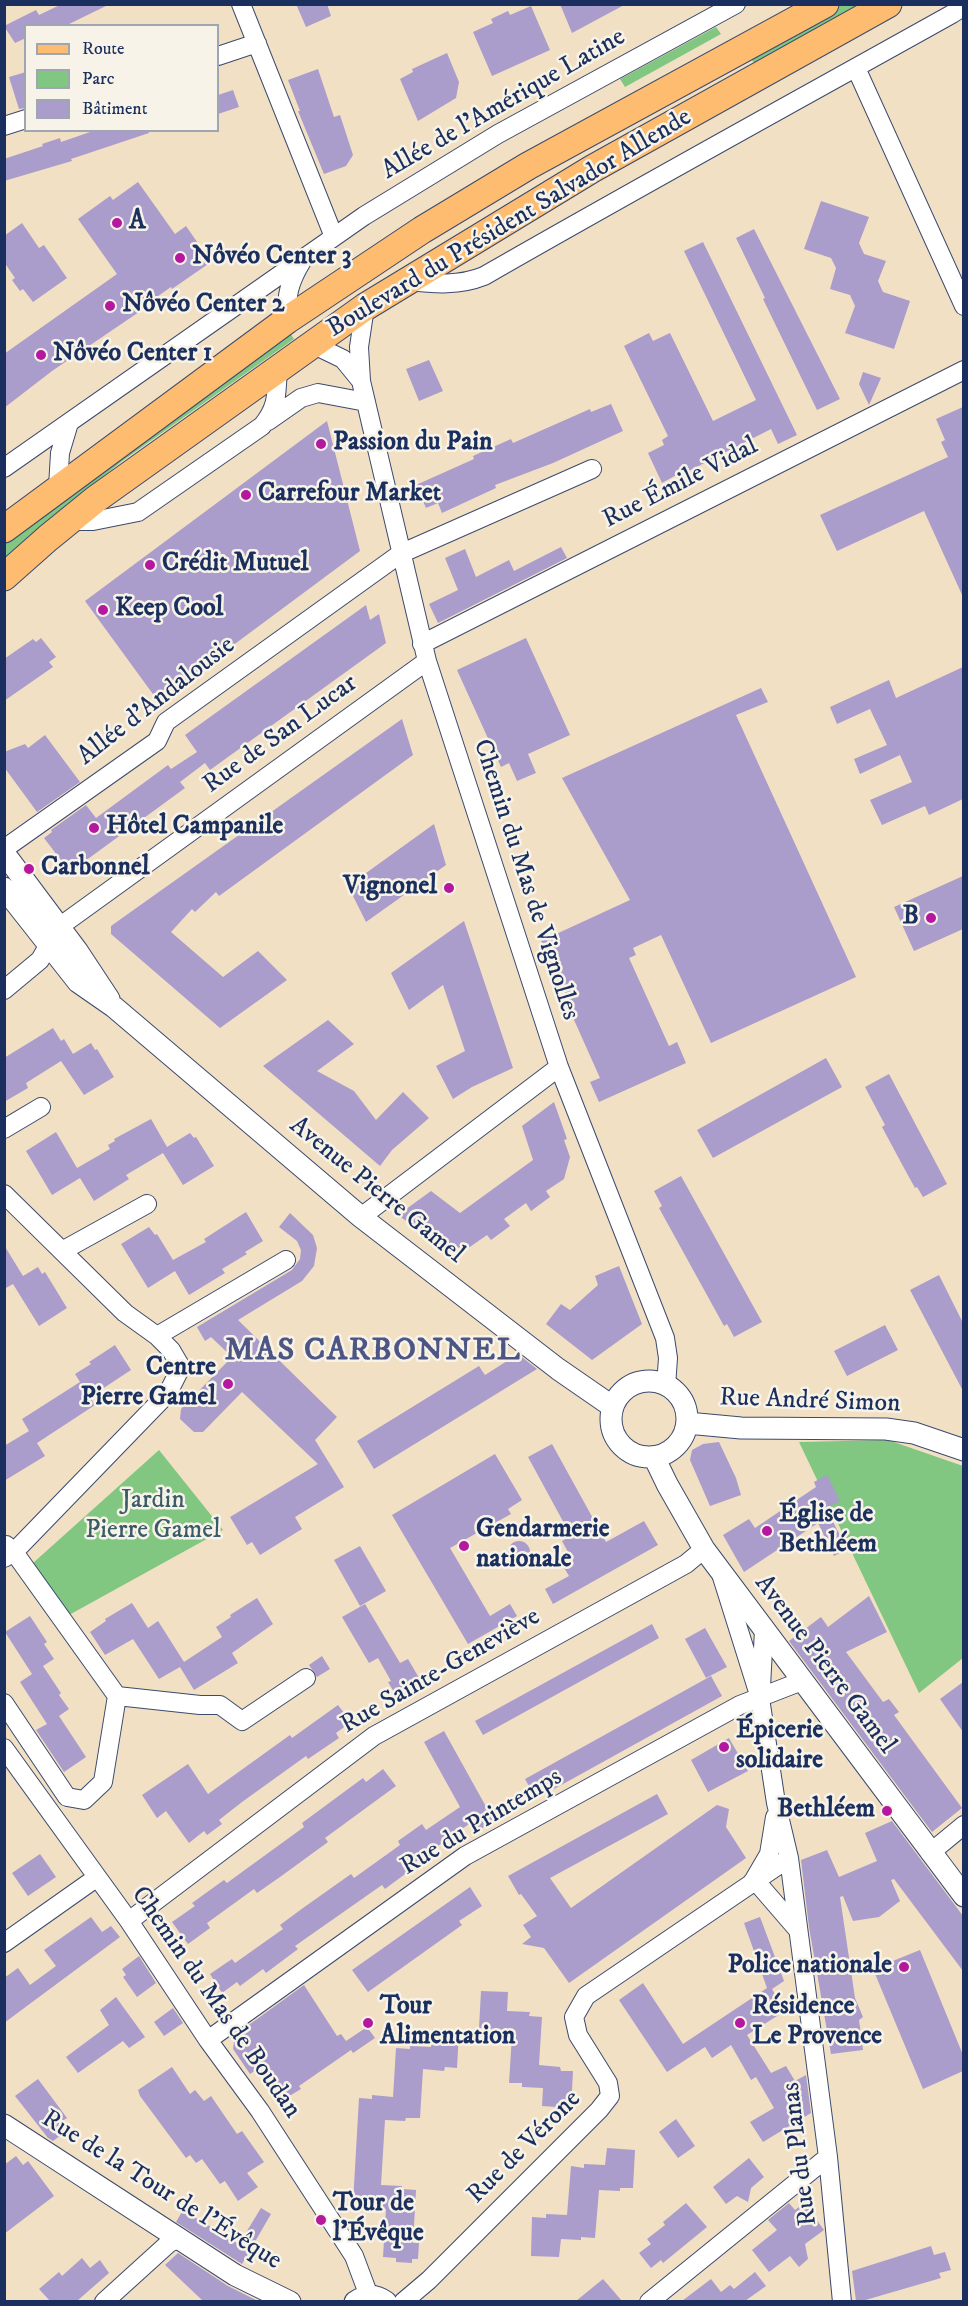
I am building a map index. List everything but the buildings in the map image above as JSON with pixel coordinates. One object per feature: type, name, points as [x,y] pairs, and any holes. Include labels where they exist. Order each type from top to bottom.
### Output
[{"type":"main road","name":"Boulevard du Président Salvador Allende","points":[[4,529],[287,320],[422,230],[528,166],[825,4]]},
{"type":"main road","name":"Boulevard du Président Salvador Allende","points":[[4,578],[68,521],[365,307],[592,169],[888,4]]},
{"type":"street","points":[[241,4],[334,237]]},
{"type":"street","name":"Allée de l'Amérique Latine","points":[[4,468],[364,216],[498,134],[736,4]]},
{"type":"street","points":[[406,281],[468,283],[484,276],[963,6]]},
{"type":"street","points":[[219,56],[257,43]]},
{"type":"street","points":[[856,68],[963,306]]},
{"type":"street","points":[[4,126],[24,120]]},
{"type":"street","name":"Allée de l'Amérique Latine","points":[[287,320],[286,298],[294,274],[303,260]]},
{"type":"street","name":"Chemin du Mas de Vignolles","points":[[365,307],[359,353],[361,381],[400,554],[425,652],[559,1067],[665,1338],[668,1358],[666,1386]]},
{"type":"street","name":"Chemin du Mas de Vignolles","points":[[312,344],[343,359],[361,381]]},
{"type":"street","points":[[262,426],[272,415],[276,402],[278,368]]},
{"type":"street","name":"Rue Émile Vidal","points":[[425,652],[963,370]]},
{"type":"street","points":[[68,521],[93,521],[138,512],[302,398],[318,393],[366,402]]},
{"type":"street","points":[[58,488],[60,453],[69,423]]},
{"type":"street","name":"Allée d'Andalousie","points":[[4,851],[157,741],[165,722],[400,554],[592,469]]},
{"type":"street","name":"Rue de San Lucar","points":[[4,990],[40,960],[53,937],[425,652]]},
{"type":"street","name":"Avenue Pierre Gamel","points":[[4,851],[53,937]]},
{"type":"street","name":"Avenue Pierre Gamel","points":[[4,888],[53,937],[114,1007],[361,1217],[566,1375],[613,1407]]},
{"type":"street","points":[[361,1217],[559,1067]]},
{"type":"street","points":[[4,1129],[41,1107]]},
{"type":"street","points":[[4,1194],[125,1313],[157,1336],[171,1350],[181,1367],[168,1393],[8,1551],[117,1695],[200,1705],[220,1705],[242,1721],[306,1678]]},
{"type":"street","points":[[62,1251],[147,1204]]},
{"type":"street","points":[[157,1336],[286,1260]]},
{"type":"street","points":[[651,1381],[666,1386],[678,1395],[685,1408],[687,1423],[681,1439],[670,1451],[654,1457],[635,1455],[619,1444],[611,1426],[613,1407],[621,1393],[635,1384],[651,1381]]},
{"type":"street","name":"Rue André Simon","points":[[687,1423],[741,1428],[886,1429],[914,1433],[963,1450]]},
{"type":"street","name":"Avenue Pierre Gamel","points":[[654,1457],[704,1549],[963,1896]]},
{"type":"street","name":"Rue Sainte-Geneviève","points":[[129,1921],[374,1736],[686,1564],[704,1549]]},
{"type":"street","name":"Rue du Planas","points":[[720,1570],[760,1698],[776,1803],[789,1858],[828,2157],[842,2301]]},
{"type":"street","name":"Rue du Planas","points":[[760,1698],[764,1630]]},
{"type":"street","name":"Rue du Printemps","points":[[208,2040],[465,1856],[740,1705],[802,1681]]},
{"type":"street","points":[[4,1703],[67,1797],[84,1800],[103,1782],[117,1695]]},
{"type":"street","name":"Chemin du Mas de Boudan","points":[[4,1748],[129,1921],[208,2040],[260,2110],[354,2256],[370,2300]]},
{"type":"street","name":"Rue de Vérone","points":[[752,1882],[769,1854],[776,1803]]},
{"type":"street","points":[[930,1853],[963,1825]]},
{"type":"street","name":"Rue de Vérone","points":[[403,2301],[429,2280],[599,2110],[610,2096],[608,2083],[578,2035],[574,2017],[586,1996],[789,1858]]},
{"type":"street","points":[[4,1943],[96,1878]]},
{"type":"street","points":[[752,1882],[760,1886],[798,1930]]},
{"type":"street","name":"Rue de la Tour de l'Évêque","points":[[4,2125],[235,2275],[290,2301]]},
{"type":"street","points":[[648,2301],[828,2157]]},
{"type":"street","points":[[104,2301],[169,2243],[180,2238]]},
{"type":"green space","points":[[841,5],[861,5],[754,63],[748,55]]},
{"type":"green space","points":[[716,27],[721,34],[625,87],[620,79]]},
{"type":"green space","points":[[288,330],[294,339],[121,462],[5,561],[5,540]]},
{"type":"green space","points":[[888,1440],[963,1466],[963,1658],[919,1693],[799,1442]]},
{"type":"green space","name":"Jardin Pierre Gamel","points":[[159,1450],[223,1530],[69,1615],[33,1563]]},
{"type":"place","name":"A","points":[[117,223]]},
{"type":"place","name":"Nôvéo Center 3","points":[[180,258]]},
{"type":"place","name":"Nôvéo Center 2","points":[[110,306]]},
{"type":"place","name":"Nôvéo Center 1","points":[[41,355]]},
{"type":"place","name":"Passion du Pain","points":[[321,444]]},
{"type":"place","name":"Carrefour Market","points":[[246,495]]},
{"type":"place","name":"Crédit Mutuel","points":[[150,565]]},
{"type":"place","name":"Keep Cool","points":[[103,610]]},
{"type":"place","name":"Hôtel Campanile","points":[[94,828]]},
{"type":"place","name":"Carbonnel","points":[[29,869]]},
{"type":"place","name":"Vignonel","points":[[449,888]]},
{"type":"place","name":"B","points":[[931,918]]},
{"type":"place","name":"Centre Pierre Gamel","points":[[228,1384]]},
{"type":"place","name":"Église de Bethléem","points":[[767,1531]]},
{"type":"place","name":"Gendarmerie nationale","points":[[464,1546]]},
{"type":"place","name":"Épicerie solidaire","points":[[724,1747]]},
{"type":"place","name":"Bethléem","points":[[887,1811]]},
{"type":"place","name":"Police nationale","points":[[904,1967]]},
{"type":"place","name":"Tour Alimentation","points":[[368,2023]]},
{"type":"place","name":"Résidence Le Provence","points":[[740,2023]]},
{"type":"place","name":"Tour de l'Évêque","points":[[321,2220]]},
{"type":"district","name":"MAS CARBONNEL","points":[[373,1352]]}]
